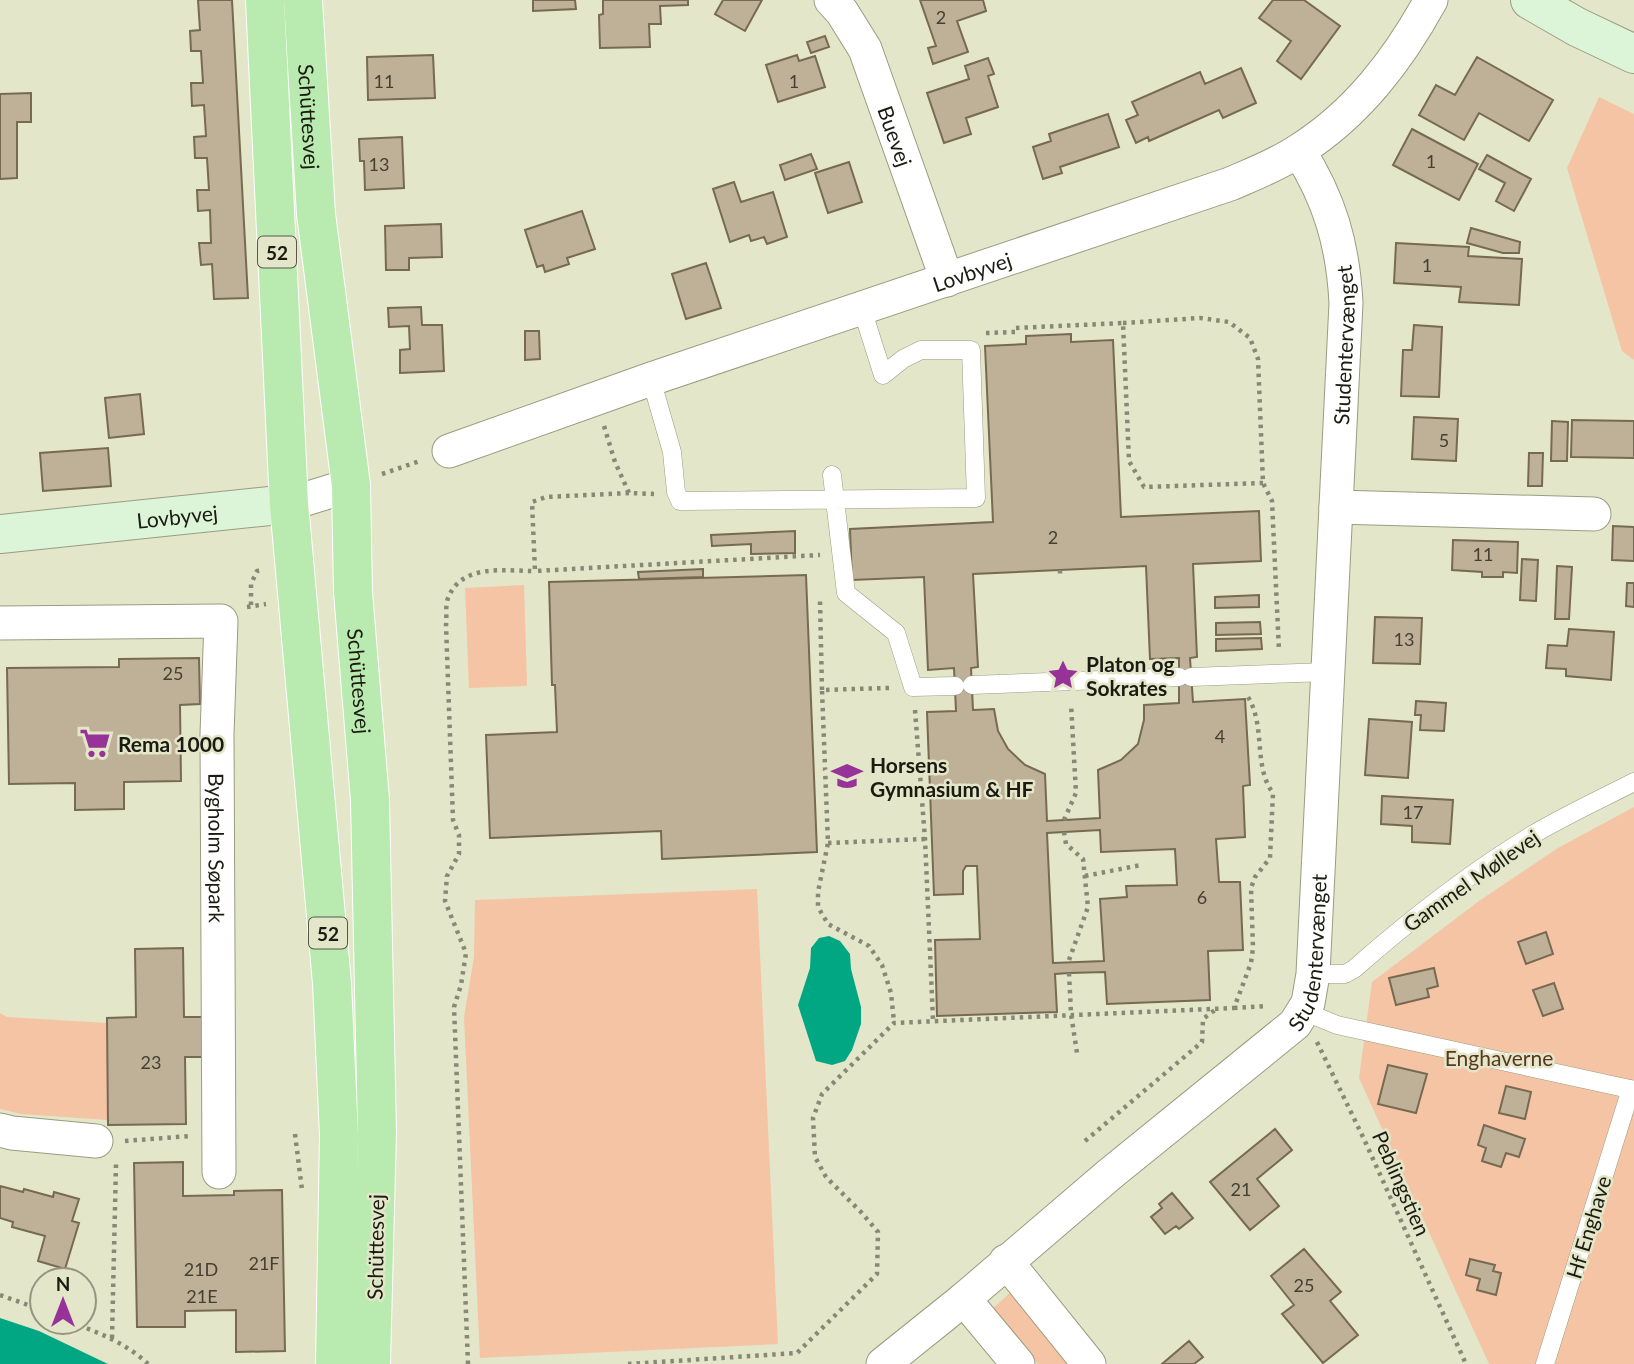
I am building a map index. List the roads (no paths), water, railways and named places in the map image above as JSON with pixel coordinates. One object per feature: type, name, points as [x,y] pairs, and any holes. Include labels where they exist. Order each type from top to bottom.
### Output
[{"type":"main road","name":"Schüttesvej","points":[[265,0],[289,504],[332,983],[339,1135],[335,1364]]},
{"type":"main road","name":"Schüttesvej","points":[[303,0],[316,214],[351,485],[353,592],[370,800],[377,1132],[370,1364]]},
{"type":"street","name":"Buevej","points":[[831,0],[842,12],[865,49],[947,280]]},
{"type":"street","name":"Lovbyvej","points":[[449,451],[651,379],[1230,184],[1270,167],[1299,151],[1341,119],[1374,87],[1412,35],[1431,0]]},
{"type":"street","points":[[1530,0],[1577,27],[1634,54]]},
{"type":"street","name":"Studentervænget","points":[[883,1364],[964,1299],[1305,1003],[1328,672],[1346,303],[1345,278],[1332,216],[1323,192],[1299,151]]},
{"type":"street","name":"Lovbyvej","points":[[0,534],[289,504],[351,485]]},
{"type":"street","points":[[1336,507],[1594,514]]},
{"type":"street","name":"Bygholm Søpark","points":[[0,623],[221,621],[217,734],[219,1172]]},
{"type":"street","points":[[0,1129],[12,1133],[107,1141]]},
{"type":"street","points":[[1006,1261],[1089,1364]]},
{"type":"street","points":[[964,1299],[1018,1364]]},
{"type":"lane","points":[[651,379],[672,452],[680,501],[976,498],[971,350],[921,350],[903,359],[883,375],[862,309]]},
{"type":"lane","points":[[832,475],[846,593],[896,633],[913,687],[1328,672]]},
{"type":"lane","name":"Gammel Møllevej","points":[[1305,1003],[1354,969],[1424,908],[1473,874],[1535,833],[1634,782]]},
{"type":"lane","name":"Hf Enghave","points":[[1305,1003],[1337,1025],[1632,1089],[1545,1364]]},
{"type":"place","name":"Platon og Sokrates","points":[[1063,675]]},
{"type":"place","name":"Rema 1000","points":[[95,743]]},
{"type":"place","name":"Horsens Gymnasium & HF","points":[[847,776]]},
{"type":"park label","name":"Enghaverne","points":[[1499,1057]]}]
